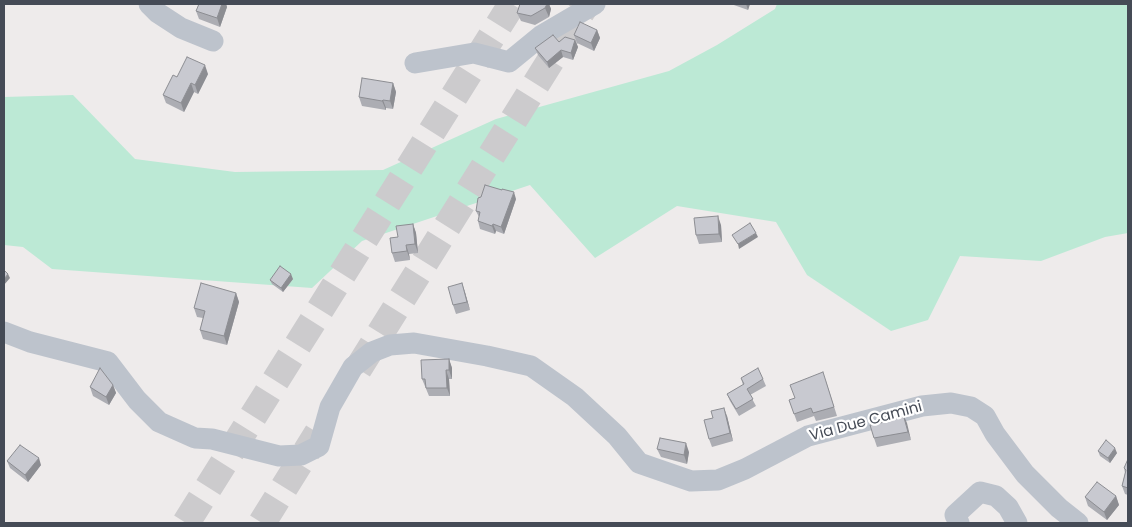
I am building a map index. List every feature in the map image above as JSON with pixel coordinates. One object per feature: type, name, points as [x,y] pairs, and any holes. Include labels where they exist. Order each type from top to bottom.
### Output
[{"type":"street","points":[[149,4],[158,13],[180,28],[213,41]]},
{"type":"street","points":[[415,64],[474,54],[509,62],[542,35],[595,4]]},
{"type":"street","name":"Via Due Camini","points":[[4,332],[30,342],[108,362],[137,400],[159,422],[195,438],[212,439],[279,456],[301,455],[319,446],[330,407],[353,366],[372,352],[390,345],[414,343],[531,366],[575,397],[617,436],[639,463],[691,481],[718,480],[745,469],[808,436],[922,406],[951,403],[971,407],[985,416],[995,434],[1025,474],[1059,508],[1078,523]]},
{"type":"street","points":[[959,523],[955,515],[980,492],[996,496],[1008,507],[1017,523]]},
{"type":"green space","points":[[777,4],[1128,4],[1128,233],[1105,237],[1041,261],[960,256],[928,320],[891,331],[807,275],[776,222],[677,206],[595,258],[530,185],[362,241],[312,288],[52,269],[23,247],[4,245],[4,97],[73,95],[135,159],[235,172],[383,170],[496,119],[669,71],[717,45],[775,9]]},
{"type":"building","points":[[199,4],[222,4],[217,18],[196,11]]},
{"type":"building","points":[[520,4],[547,4],[545,8],[531,16],[517,13]]},
{"type":"building","points":[[580,22],[597,30],[591,43],[574,35]]},
{"type":"building","points":[[553,35],[559,42],[565,37],[575,40],[571,53],[561,50],[547,62],[535,48]]},
{"type":"building","points":[[187,57],[205,65],[195,85],[191,83],[181,103],[163,95],[173,75],[177,77]]},
{"type":"building","points":[[362,78],[393,83],[390,101],[359,97]]},
{"type":"building","points":[[485,185],[514,192],[501,227],[478,221],[480,212],[476,211],[478,198],[481,197]]},
{"type":"building","points":[[718,216],[719,234],[696,235],[694,218]]},
{"type":"building","points":[[750,223],[756,233],[738,244],[732,235]]},
{"type":"building","points":[[413,224],[415,244],[406,245],[407,251],[392,253],[390,238],[398,237],[396,226]]},
{"type":"building","points":[[280,266],[291,274],[281,288],[270,280]]},
{"type":"building","points":[[4,270],[8,274],[4,279]]},
{"type":"building","points":[[201,283],[236,293],[224,336],[200,330],[205,311],[194,308]]},
{"type":"building","points":[[462,283],[467,302],[453,305],[448,287]]},
{"type":"building","points":[[449,359],[449,370],[446,370],[447,388],[426,388],[425,379],[422,379],[421,360]]},
{"type":"building","points":[[100,368],[113,385],[106,397],[90,387]]},
{"type":"building","points":[[758,368],[763,379],[747,389],[753,399],[736,409],[727,394],[744,384],[741,378]]},
{"type":"building","points":[[823,372],[834,407],[813,413],[811,408],[794,414],[789,400],[795,398],[790,385]]},
{"type":"building","points":[[724,408],[730,433],[709,439],[704,420],[713,418],[711,411]]},
{"type":"building","points":[[903,414],[908,432],[874,438],[870,425],[885,422],[885,419]]},
{"type":"building","points":[[660,438],[686,443],[684,455],[657,449]]},
{"type":"building","points":[[1106,440],[1115,448],[1108,458],[1098,451]]},
{"type":"building","points":[[20,445],[39,458],[25,475],[7,461]]},
{"type":"building","points":[[1128,459],[1128,488],[1122,486],[1126,470],[1124,468]]},
{"type":"building","points":[[1097,482],[1116,496],[1104,512],[1085,497]]},
{"type":"tunnel","points":[[186,523],[512,4]]},
{"type":"tunnel","points":[[358,369],[586,4]]},
{"type":"tunnel","points":[[262,523],[318,433]]}]
